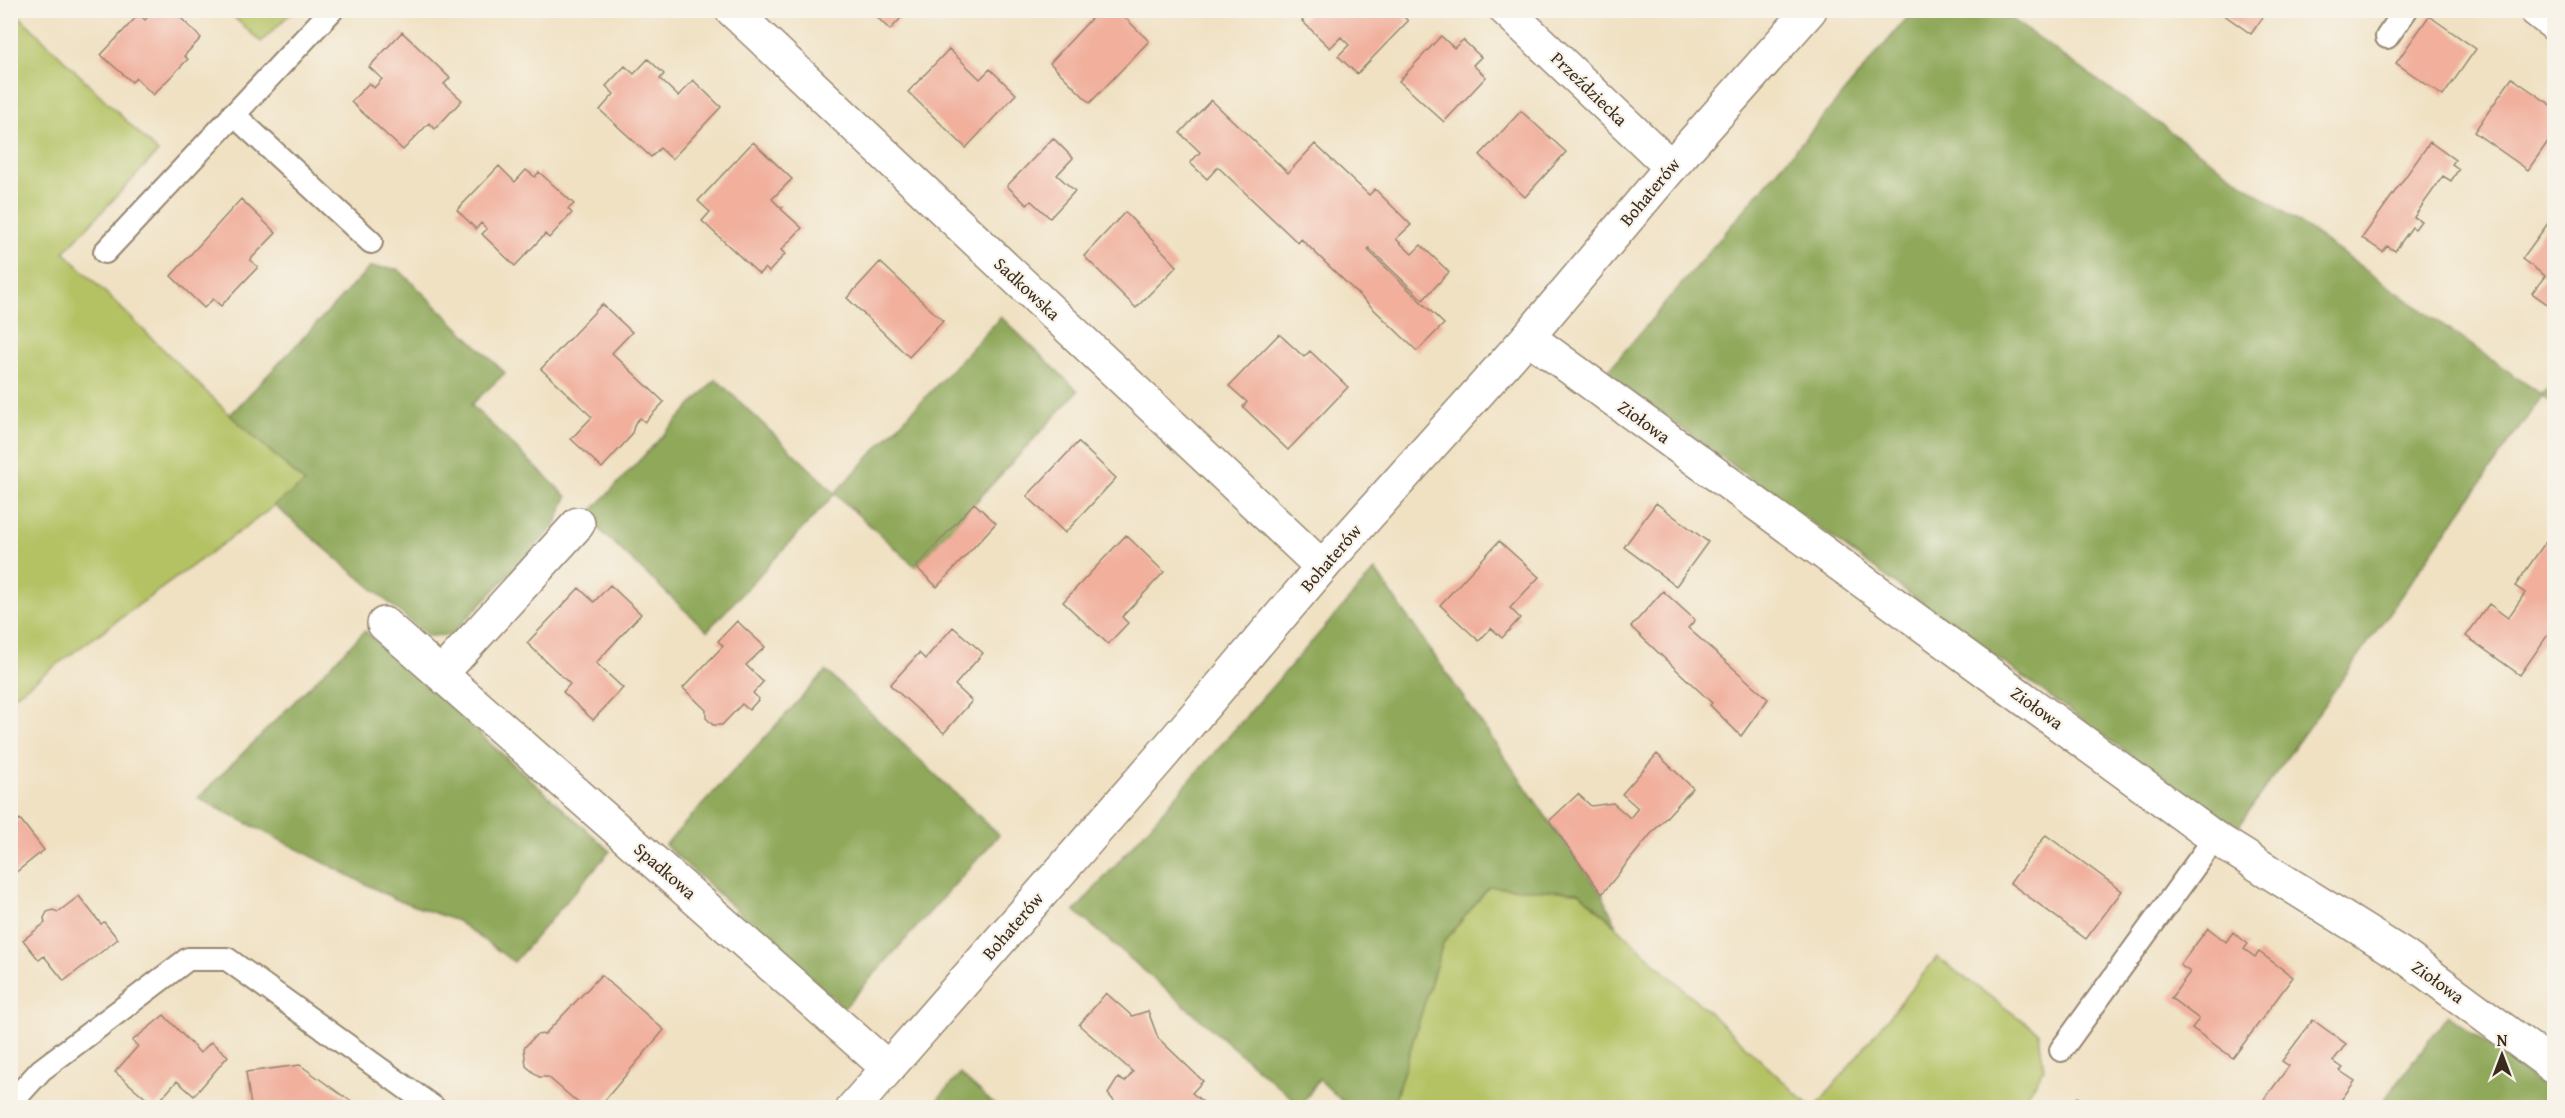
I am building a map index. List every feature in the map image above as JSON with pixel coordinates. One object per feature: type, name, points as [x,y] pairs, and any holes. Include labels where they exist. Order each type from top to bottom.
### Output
[{"type":"street","name":"Sadkowska","points":[[732,10],[1322,567]]},
{"type":"street","name":"Przeździecka","points":[[1506,10],[1671,167]]},
{"type":"street","name":"Bohaterów","points":[[853,1107],[1151,768],[1322,567],[1528,337],[1671,167],[1810,10]]},
{"type":"street","points":[[2536,10],[2554,24]]},
{"type":"street","name":"Ziołowa","points":[[1528,337],[2215,838],[2404,956],[2554,1067]]},
{"type":"street","points":[[442,673],[578,524]]},
{"type":"street","name":"Spadkowa","points":[[384,624],[888,1068]]},
{"type":"lane","points":[[105,252],[332,10]]},
{"type":"lane","points":[[2387,37],[2406,10]]},
{"type":"lane","points":[[233,114],[371,242]]},
{"type":"lane","points":[[2061,1050],[2215,838]]},
{"type":"lane","points":[[10,1104],[41,1070],[188,959],[227,959],[434,1107]]},
{"type":"green space","points":[[13,10],[158,152],[64,252],[230,415],[306,483],[11,698],[10,11]]},
{"type":"green space","points":[[227,11],[293,11],[261,42]]},
{"type":"green space","points":[[1913,11],[2000,11],[2542,395],[2554,379],[2554,404],[2542,396],[2235,831],[1606,373]]},
{"type":"green space","points":[[370,267],[398,269],[505,373],[471,405],[567,497],[554,527],[451,635],[428,636],[274,505],[305,483],[230,415]]},
{"type":"green space","points":[[1001,317],[1078,391],[916,567],[835,494],[707,631],[586,517],[716,379],[835,493]]},
{"type":"green space","points":[[1375,570],[1602,894],[1617,926],[1579,892],[1489,887],[1443,943],[1394,1102],[1389,1107],[1348,1107],[1319,1079],[1301,1106],[1075,911]]},
{"type":"green space","points":[[365,631],[610,851],[514,962],[457,921],[395,899],[198,798]]},
{"type":"green space","points":[[826,671],[999,835],[844,1008],[665,845]]},
{"type":"green space","points":[[1489,886],[1579,892],[1811,1107],[1396,1108],[1394,1102],[1443,943]]},
{"type":"green space","points":[[1937,957],[2039,1033],[2044,1070],[2018,1107],[1816,1107]]},
{"type":"green space","points":[[2448,1015],[2554,1095],[2554,1107],[2379,1107]]},
{"type":"green space","points":[[960,1074],[997,1107],[931,1107]]},
{"type":"building","points":[[154,10],[173,10],[201,38],[184,56],[188,59],[153,95],[136,78],[132,82],[101,55],[139,14],[145,20]]},
{"type":"building","points":[[870,10],[908,10],[890,30]]},
{"type":"building","points":[[1099,10],[1117,10],[1149,41],[1090,103],[1050,63]]},
{"type":"building","points":[[1312,10],[1397,10],[1408,21],[1357,74],[1338,56],[1349,45],[1341,37],[1330,48],[1302,21]]},
{"type":"building","points":[[2221,10],[2268,10],[2251,34],[2220,12]]},
{"type":"building","points":[[2429,16],[2476,49],[2443,96],[2396,63]]},
{"type":"building","points":[[402,32],[450,78],[444,84],[462,100],[435,129],[429,123],[403,150],[351,102],[369,83],[374,88],[382,79],[369,67]]},
{"type":"building","points":[[1441,36],[1454,48],[1463,40],[1481,57],[1473,65],[1486,77],[1444,122],[1399,81]]},
{"type":"building","points":[[949,49],[980,79],[990,69],[1016,94],[966,148],[908,92]]},
{"type":"building","points":[[648,59],[664,74],[660,79],[678,96],[693,80],[721,107],[672,159],[660,148],[651,157],[600,110],[614,94],[606,86],[625,66],[634,74]]},
{"type":"building","points":[[2512,78],[2554,107],[2554,133],[2528,170],[2474,132]]},
{"type":"building","points":[[1211,100],[1288,173],[1315,144],[1369,195],[1375,189],[1411,225],[1396,239],[1412,254],[1421,245],[1449,272],[1423,300],[1369,248],[1368,250],[1444,324],[1417,351],[1301,239],[1298,243],[1218,167],[1207,179],[1190,163],[1200,152],[1180,133]]},
{"type":"building","points":[[1521,111],[1566,152],[1525,197],[1480,155]]},
{"type":"building","points":[[1053,138],[1073,158],[1057,175],[1075,191],[1050,218],[1031,201],[1027,205],[1007,186]]},
{"type":"building","points":[[753,142],[792,179],[772,199],[783,207],[781,209],[802,228],[781,250],[785,254],[769,272],[765,268],[759,274],[702,221],[710,212],[698,201]]},
{"type":"building","points":[[2430,142],[2455,160],[2452,164],[2459,169],[2451,181],[2443,176],[2414,217],[2421,221],[2415,229],[2412,227],[2395,251],[2387,246],[2383,252],[2362,238]]},
{"type":"building","points":[[499,166],[515,182],[526,170],[535,177],[539,172],[574,204],[568,209],[572,213],[549,238],[545,234],[515,266],[482,234],[487,229],[481,223],[476,229],[457,210]]},
{"type":"building","points":[[241,199],[276,233],[250,260],[258,267],[221,306],[213,299],[204,308],[171,276]]},
{"type":"building","points":[[1125,212],[1177,266],[1136,308],[1084,256]]},
{"type":"building","points":[[2554,215],[2554,309],[2532,293],[2545,276],[2522,259]]},
{"type":"building","points":[[880,262],[943,321],[909,357],[847,298]]},
{"type":"building","points":[[602,304],[632,332],[612,353],[664,402],[645,422],[640,418],[635,423],[631,436],[602,468],[571,439],[592,417],[541,369]]},
{"type":"building","points":[[1279,334],[1304,357],[1310,351],[1348,387],[1288,450],[1243,407],[1247,402],[1229,386]]},
{"type":"building","points":[[1078,442],[1116,478],[1065,533],[1027,496]]},
{"type":"building","points":[[974,503],[996,523],[937,587],[916,567]]},
{"type":"building","points":[[1656,503],[1708,542],[1676,586],[1624,547]]},
{"type":"building","points":[[2554,530],[2554,626],[2520,675],[2466,636],[2489,604],[2508,618],[2525,593],[2515,586]]},
{"type":"building","points":[[1126,535],[1164,572],[1122,617],[1128,623],[1108,644],[1063,602]]},
{"type":"building","points":[[1499,541],[1539,577],[1510,608],[1520,618],[1502,638],[1491,628],[1479,641],[1440,605]]},
{"type":"building","points":[[610,585],[641,614],[596,663],[623,688],[593,720],[563,692],[570,684],[527,643],[579,588],[594,602]]},
{"type":"building","points":[[1663,591],[1695,620],[1688,628],[1768,699],[1741,736],[1710,705],[1712,703],[1631,627]]},
{"type":"building","points":[[737,621],[765,647],[746,665],[763,682],[753,693],[759,699],[749,710],[742,704],[722,725],[713,725],[706,718],[706,710],[683,688],[723,646],[718,641]]},
{"type":"building","points":[[953,627],[983,653],[955,685],[972,701],[944,733],[890,685],[919,653],[925,659]]},
{"type":"building","points":[[1657,754],[1693,788],[1650,835],[1602,894],[1549,821],[1578,794],[1591,806],[1613,803],[1630,818],[1638,808],[1622,794]]},
{"type":"building","points":[[20,819],[44,850],[10,877],[10,827]]},
{"type":"building","points":[[2046,835],[2122,891],[2086,939],[2010,883]]},
{"type":"building","points":[[79,896],[101,924],[104,922],[118,939],[64,981],[44,956],[39,960],[23,940],[45,923],[44,918],[47,912],[53,910],[58,912]]},
{"type":"building","points":[[2208,928],[2226,942],[2233,932],[2248,944],[2244,949],[2255,957],[2259,952],[2293,977],[2233,1058],[2192,1028],[2199,1019],[2171,998],[2190,972],[2180,965]]},
{"type":"building","points":[[601,975],[664,1030],[599,1107],[583,1107],[548,1077],[539,1077],[526,1066],[524,1048],[536,1035],[545,1034]]},
{"type":"building","points":[[1106,993],[1132,1016],[1148,1011],[1158,1038],[1203,1081],[1192,1093],[1203,1102],[1199,1107],[1119,1107],[1108,1094],[1118,1078],[1125,1082],[1133,1072],[1079,1025]]},
{"type":"building","points":[[164,1015],[200,1053],[211,1042],[228,1056],[194,1096],[177,1081],[155,1106],[115,1072],[138,1046],[132,1041]]},
{"type":"building","points":[[2313,1020],[2346,1044],[2333,1061],[2343,1068],[2340,1071],[2355,1081],[2339,1103],[2339,1107],[2265,1107],[2261,1104],[2289,1066],[2282,1061]]},
{"type":"building","points":[[300,1065],[360,1107],[251,1107],[246,1072]]},
{"type":"building","points":[[2078,1097],[2092,1107],[2070,1107]]}]
